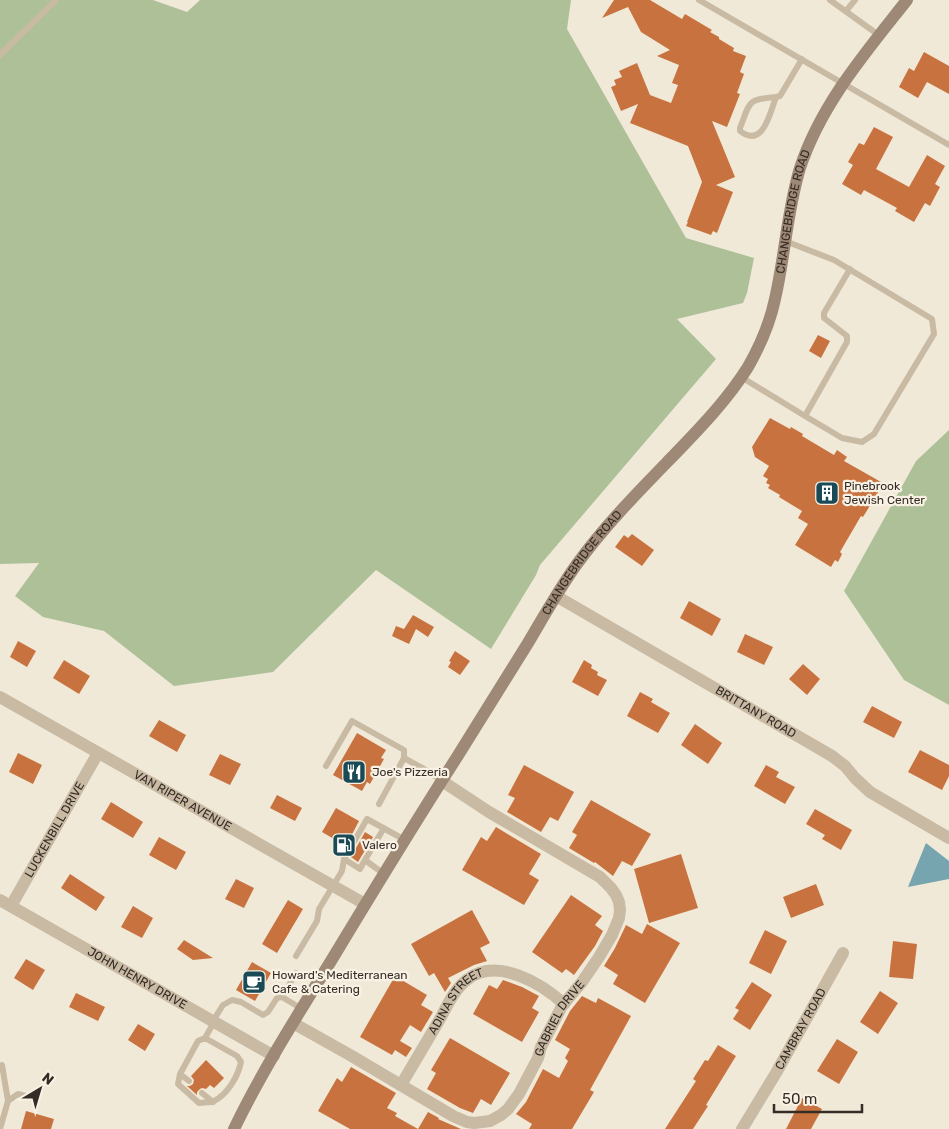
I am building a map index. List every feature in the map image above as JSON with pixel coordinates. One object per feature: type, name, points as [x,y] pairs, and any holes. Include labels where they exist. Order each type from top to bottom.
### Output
[{"type":"main road","name":"CHANGEBRIDGE ROAD","points":[[234,1129],[274,1056],[365,904],[577,564],[601,533],[697,431],[741,377],[759,346],[768,324],[775,300],[793,194],[801,167],[819,123],[843,83],[907,0]]},
{"type":"street","name":"BRITTANY ROAD","points":[[556,596],[832,756],[845,766],[870,792],[949,838]]},
{"type":"street","name":"VAN RIPER AVENUE","points":[[0,697],[365,904]]},
{"type":"street","name":"LUCKENBILL DRIVE","points":[[12,906],[98,753]]},
{"type":"street","name":"GABRIEL DRIVE","points":[[293,1024],[350,1055],[453,1116],[467,1122],[490,1121],[508,1109],[519,1094],[564,1004],[582,982],[612,935],[619,918],[619,902],[616,894],[600,877],[489,812],[442,781]]},
{"type":"street","name":"JOHN HENRY DRIVE","points":[[0,900],[274,1056]]},
{"type":"street","name":"CAMBRAY ROAD","points":[[742,1129],[843,954]]},
{"type":"street","name":"ADINA STREET","points":[[401,1085],[452,997],[463,982],[476,973],[487,970],[500,970],[516,974],[544,988],[564,1004]]},
{"type":"lane","points":[[0,55],[56,0]]},
{"type":"lane","points":[[699,0],[949,145]]},
{"type":"lane","points":[[830,0],[880,36]]},
{"type":"lane","points":[[846,12],[855,0]]},
{"type":"lane","points":[[776,98],[765,126],[758,135],[746,135],[740,131],[750,102],[757,99],[780,96],[802,59]]},
{"type":"lane","points":[[741,377],[842,438],[862,442],[874,434],[934,334],[932,319],[834,260],[785,242]]},
{"type":"lane","points":[[805,416],[847,342],[847,336],[824,318],[824,313],[850,269]]},
{"type":"lane","points":[[326,766],[352,721],[404,750],[404,758],[379,804]]},
{"type":"lane","points":[[404,758],[424,768],[442,781]]},
{"type":"lane","points":[[296,956],[317,921],[319,910],[342,871],[344,859],[367,819],[405,840]]},
{"type":"lane","points":[[344,859],[360,869],[384,828]]},
{"type":"lane","points":[[365,860],[384,874]]},
{"type":"lane","points":[[205,1038],[237,1056],[241,1062],[240,1068],[227,1091],[214,1102],[199,1103],[178,1084],[180,1074],[198,1041],[205,1038],[223,1006],[232,1000],[241,1002],[264,1015],[277,998],[282,997],[296,973]]},
{"type":"lane","points":[[282,997],[302,1009]]},
{"type":"lane","points":[[0,1129],[8,1100],[2,1065]]},
{"type":"lane","points":[[180,1074],[189,1081]]},
{"type":"lane","points":[[202,1093],[214,1102]]},
{"type":"lane","points":[[8,1100],[18,1094],[33,1098]]},
{"type":"green space","points":[[0,0],[153,0],[187,12],[200,0],[571,0],[567,29],[686,238],[754,258],[747,293],[743,303],[677,319],[716,359],[540,565],[536,575],[491,649],[376,570],[273,672],[174,686],[104,631],[43,617],[15,596],[39,563],[0,564]]},
{"type":"green space","points":[[949,430],[949,705],[904,680],[844,591],[916,461]]},
{"type":"water","points":[[926,843],[949,861],[949,879],[908,887]]},
{"type":"building","points":[[614,0],[650,0],[682,19],[685,14],[712,30],[710,32],[734,48],[733,51],[746,56],[740,72],[744,74],[737,93],[740,94],[727,127],[712,121],[735,177],[716,185],[733,192],[717,233],[713,231],[711,235],[686,226],[702,182],[688,146],[630,123],[638,104],[621,111],[611,87],[616,85],[614,80],[622,77],[619,71],[637,63],[650,95],[671,103],[678,85],[672,83],[679,65],[657,56],[670,50],[641,32],[628,7],[602,18]]},
{"type":"building","points":[[924,52],[949,66],[949,94],[927,82],[918,98],[899,87],[909,68],[914,71]]},
{"type":"building","points":[[874,127],[893,137],[876,169],[909,187],[927,155],[945,166],[935,184],[940,187],[930,206],[925,203],[914,222],[895,211],[897,208],[864,190],[861,195],[842,184],[853,165],[848,162],[859,143],[864,145]]},
{"type":"building","points":[[818,335],[830,341],[821,358],[809,351]]},
{"type":"building","name":"Pinebrook Jewish Center","points":[[770,418],[790,429],[791,427],[803,434],[802,436],[834,455],[837,450],[847,457],[844,461],[881,482],[876,490],[879,491],[863,517],[861,516],[840,552],[842,554],[838,562],[835,560],[831,567],[795,545],[808,524],[798,518],[802,511],[768,488],[770,485],[766,483],[768,479],[763,476],[769,466],[755,457],[752,447]]},
{"type":"building","points":[[632,534],[654,550],[642,566],[615,547],[624,535],[628,538]]},
{"type":"building","points":[[689,601],[721,619],[712,636],[680,618]]},
{"type":"building","points":[[413,615],[434,627],[428,637],[416,629],[409,644],[392,636],[396,626],[404,629]]},
{"type":"building","points":[[745,634],[773,647],[764,665],[737,652]]},
{"type":"building","points":[[18,641],[36,651],[27,667],[10,657]]},
{"type":"building","points":[[455,651],[470,661],[460,675],[448,667]]},
{"type":"building","points":[[64,660],[90,676],[79,694],[53,678]]},
{"type":"building","points":[[584,660],[592,665],[591,668],[598,672],[597,675],[607,680],[598,696],[572,682]]},
{"type":"building","points":[[803,664],[820,679],[807,695],[789,679]]},
{"type":"building","points":[[640,692],[653,699],[651,702],[670,713],[658,733],[627,716]]},
{"type":"building","points":[[872,706],[902,722],[894,738],[863,722]]},
{"type":"building","points":[[159,720],[186,735],[177,752],[149,736]]},
{"type":"building","points":[[695,724],[722,743],[708,764],[681,745]]},
{"type":"building","points":[[357,733],[386,750],[381,758],[384,759],[370,784],[367,782],[362,791],[333,775]]},
{"type":"building","points":[[920,750],[949,765],[949,776],[942,790],[908,772]]},
{"type":"building","points":[[18,753],[42,765],[33,784],[9,772]]},
{"type":"building","points":[[220,754],[241,764],[230,785],[209,775]]},
{"type":"building","points":[[524,765],[574,792],[558,821],[550,817],[541,832],[507,812],[515,798],[508,795]]},
{"type":"building","points":[[766,765],[779,772],[776,777],[795,787],[785,804],[754,786]]},
{"type":"building","points":[[277,795],[302,808],[295,821],[270,808]]},
{"type":"building","points":[[591,800],[651,834],[632,866],[622,861],[613,876],[595,862],[569,848],[577,835],[572,832]]},
{"type":"building","points":[[111,802],[143,822],[133,838],[101,819]]},
{"type":"building","points":[[336,808],[359,821],[346,846],[322,832]]},
{"type":"building","points":[[815,809],[852,830],[841,850],[822,839],[825,835],[806,824]]},
{"type":"building","points":[[496,827],[541,854],[529,874],[539,880],[524,905],[462,870],[481,837],[487,841]]},
{"type":"building","points":[[365,832],[373,837],[358,862],[351,857]]},
{"type":"building","points":[[159,837],[186,852],[176,870],[149,855]]},
{"type":"building","points":[[681,854],[698,908],[649,923],[634,869]]},
{"type":"building","points":[[70,874],[105,897],[96,911],[61,888]]},
{"type":"building","points":[[236,879],[254,888],[244,908],[225,899]]},
{"type":"building","points":[[816,884],[824,905],[791,918],[783,897]]},
{"type":"building","points":[[571,895],[602,916],[595,925],[603,931],[595,946],[574,975],[566,969],[562,973],[532,952]]},
{"type":"building","points":[[288,900],[303,909],[277,953],[262,944]]},
{"type":"building","points":[[133,906],[153,918],[142,938],[121,927]]},
{"type":"building","points":[[472,910],[490,943],[480,948],[487,961],[474,965],[448,978],[451,983],[445,992],[434,973],[429,976],[411,944]]},
{"type":"building","points":[[647,924],[680,943],[645,1003],[613,984],[618,975],[604,966],[626,925],[642,934]]},
{"type":"building","points":[[765,930],[787,941],[771,974],[749,963]]},
{"type":"building","points":[[184,940],[213,958],[193,960],[177,949]]},
{"type":"building","points":[[893,941],[917,944],[913,979],[889,977]]},
{"type":"building","points":[[26,959],[45,970],[33,990],[14,978]]},
{"type":"building","name":"Howard's Mediterranean Cafe & Catering","points":[[252,962],[271,973],[255,1001],[236,990]]},
{"type":"building","points":[[395,976],[427,995],[421,1005],[433,1012],[421,1032],[410,1025],[400,1041],[412,1048],[406,1057],[395,1050],[392,1055],[360,1037]]},
{"type":"building","points":[[503,980],[539,996],[532,1008],[539,1012],[522,1042],[473,1014],[489,985],[497,989]]},
{"type":"building","points":[[752,982],[772,995],[750,1030],[733,1019],[739,1010],[735,1008]]},
{"type":"building","points":[[880,991],[898,1003],[878,1034],[860,1022]]},
{"type":"building","points":[[76,993],[105,1007],[98,1021],[69,1007]]},
{"type":"building","points":[[582,996],[596,1003],[598,998],[631,1016],[590,1090],[594,1092],[572,1129],[529,1129],[532,1124],[516,1114],[526,1102],[543,1069],[559,1078],[568,1061],[565,1058],[570,1049],[555,1040],[570,1011]]},
{"type":"building","points":[[138,1024],[155,1034],[145,1051],[128,1040]]},
{"type":"building","points":[[450,1038],[510,1073],[491,1105],[481,1099],[473,1113],[460,1108],[427,1089],[436,1073],[431,1070]]},
{"type":"building","points":[[837,1039],[858,1052],[839,1084],[817,1071]]},
{"type":"building","points":[[718,1045],[736,1056],[706,1105],[708,1106],[693,1129],[665,1129],[696,1081],[693,1079],[705,1060],[708,1061]]},
{"type":"building","points":[[206,1060],[224,1078],[214,1088],[210,1085],[206,1089],[200,1089],[197,1095],[187,1086],[193,1084],[194,1080],[191,1076]]},
{"type":"building","points":[[351,1067],[396,1093],[387,1108],[397,1113],[395,1116],[418,1129],[350,1129],[318,1111],[337,1078],[342,1082]]},
{"type":"building","points":[[802,1098],[822,1109],[811,1129],[786,1129]]},
{"type":"building","points":[[26,1111],[54,1119],[51,1129],[21,1129]]},
{"type":"building","points":[[428,1112],[438,1119],[461,1129],[418,1129]]},
{"type":"place","name":"Pinebrook Jewish Center","points":[[827,493]]},
{"type":"place","name":"Joe's Pizzeria","points":[[354,772]]},
{"type":"place","name":"Valero","points":[[344,845]]},
{"type":"place","name":"Howard's Mediterranean Cafe & Catering","points":[[254,982]]}]
